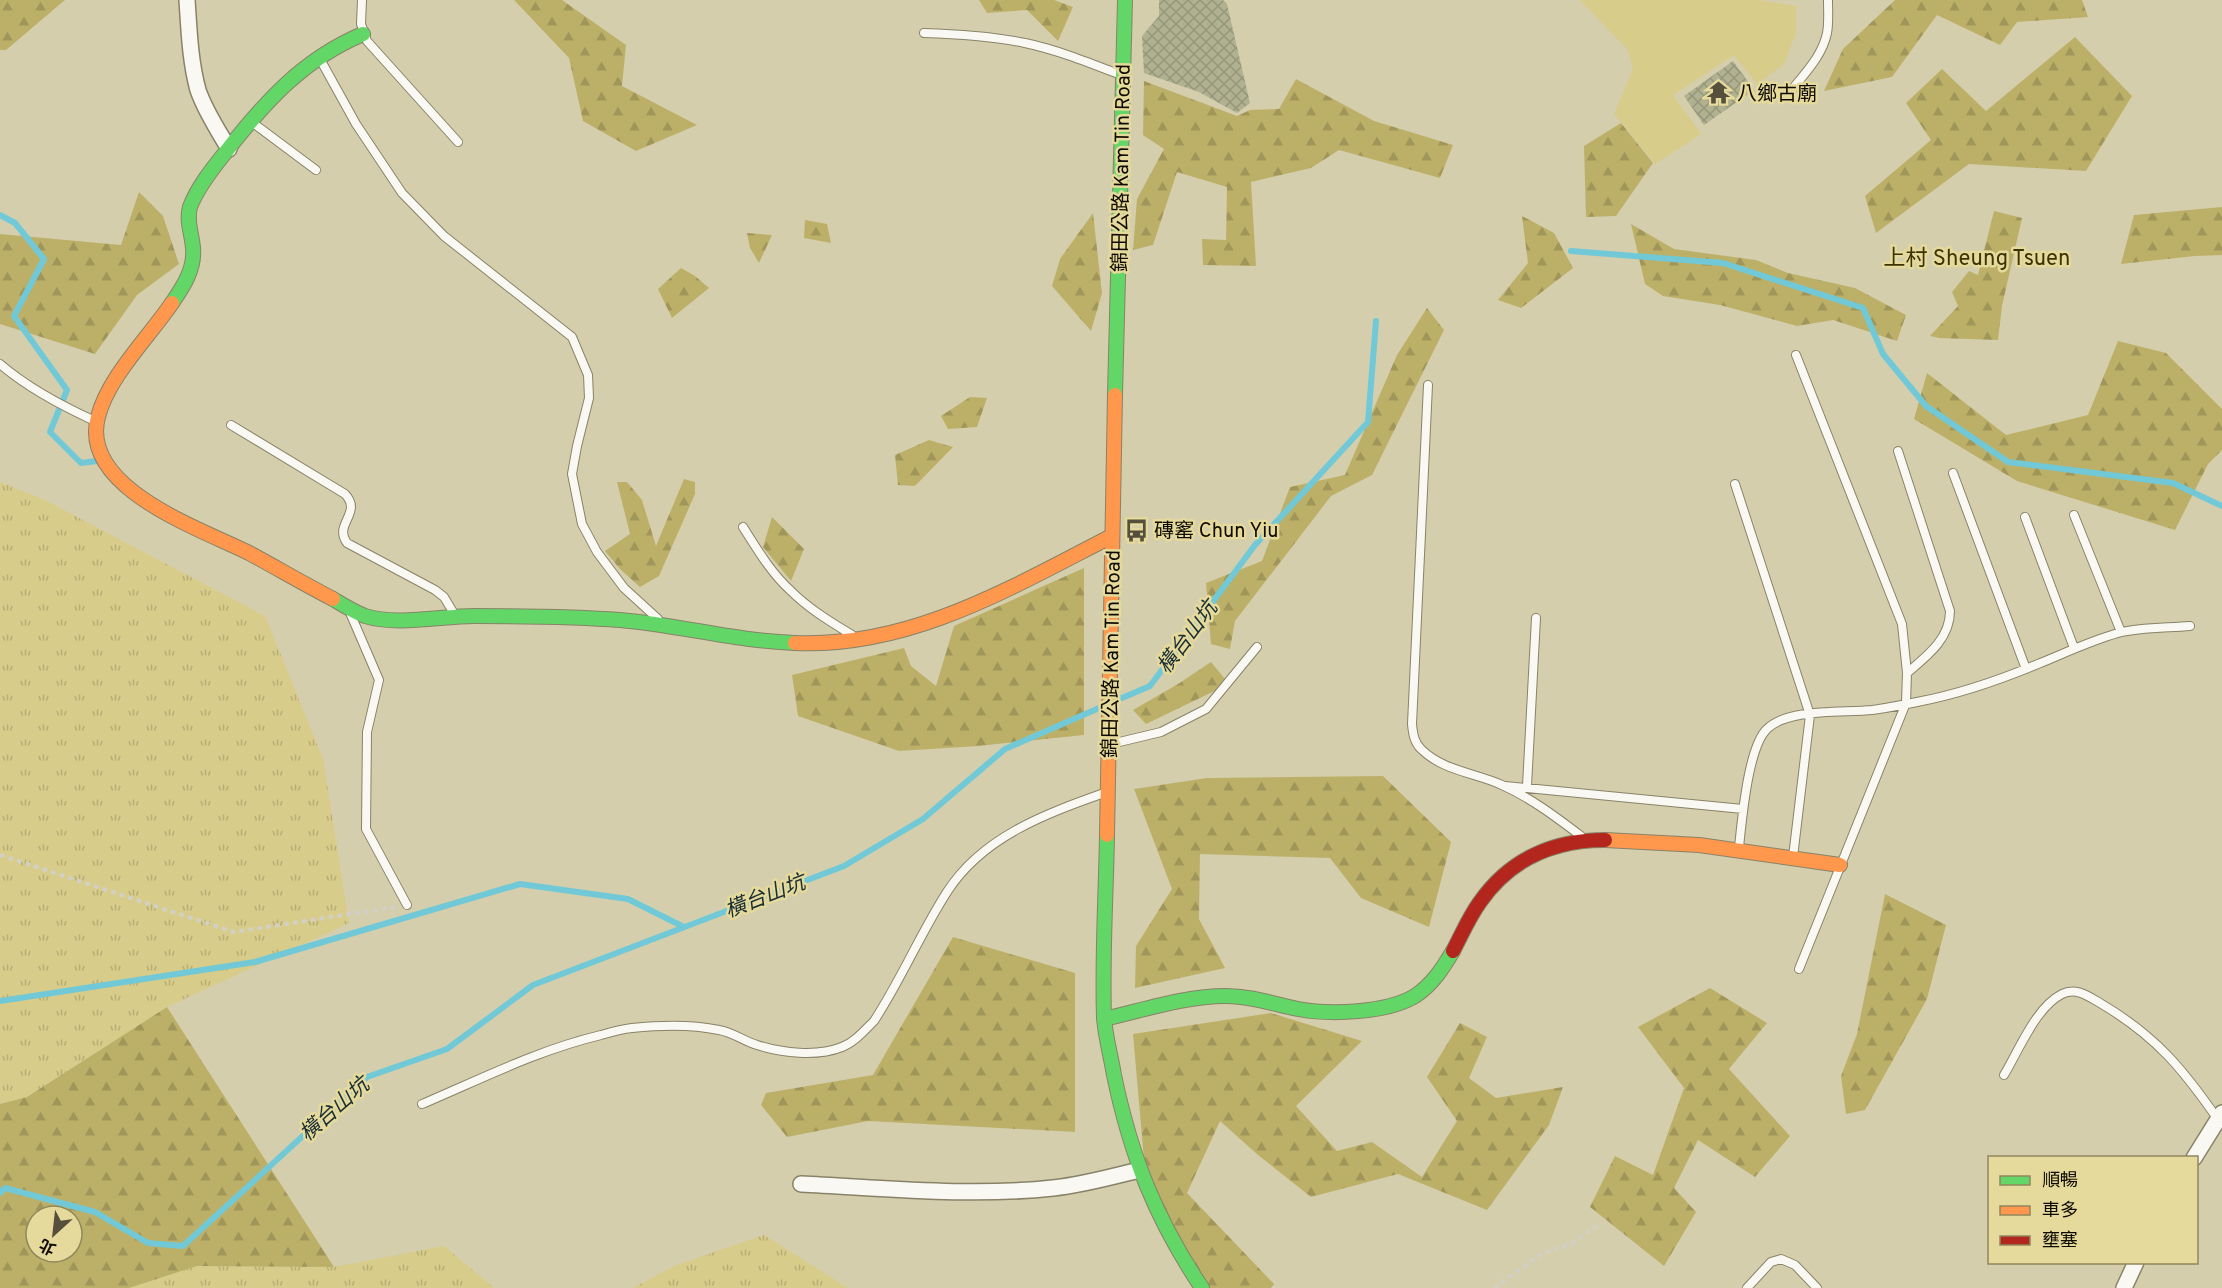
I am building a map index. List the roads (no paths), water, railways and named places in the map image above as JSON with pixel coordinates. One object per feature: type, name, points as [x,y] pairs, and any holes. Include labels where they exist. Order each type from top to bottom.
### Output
[{"type":"street","points":[[187,0],[192,60],[198,90],[212,121],[229,148]]},
{"type":"street","name":"錦田公路 Kam Tin Road","points":[[1125,0],[1112,536],[1104,1019],[1116,1091],[1139,1170],[1155,1212],[1202,1288]]},
{"type":"street","points":[[363,34],[293,76],[275,93],[210,172],[190,208],[189,222],[195,248],[188,277],[110,389],[97,421],[98,449],[104,460],[112,472],[141,497],[178,520],[253,555],[366,616],[384,620],[455,616],[605,619],[760,641],[822,643],[861,640],[894,633],[948,615],[999,594],[1112,536]]},
{"type":"street","points":[[1104,1019],[1218,996],[1239,996],[1307,1010],[1330,1011],[1375,1008],[1400,1003],[1430,985],[1441,970],[1475,909],[1500,879],[1551,847],[1586,840],[1671,842],[1840,865]]},
{"type":"street","points":[[2195,1156],[2221,1119]]},
{"type":"street","points":[[801,1184],[933,1191],[1019,1191],[1092,1182],[1139,1170]]},
{"type":"street","points":[[2124,1288],[2136,1264]]},
{"type":"lane","points":[[362,0],[363,34],[458,142]]},
{"type":"lane","points":[[1786,97],[1818,56],[1823,45],[1827,32],[1828,0]]},
{"type":"lane","points":[[924,33],[971,35],[1024,43],[1069,55],[1123,75]]},
{"type":"lane","points":[[320,59],[356,124],[402,193],[444,236],[572,337],[588,375],[589,398],[572,474],[582,524],[597,552],[624,588],[666,626]]},
{"type":"lane","points":[[252,122],[316,170]]},
{"type":"lane","points":[[1796,355],[1902,624],[1907,673],[1906,703],[1799,969]]},
{"type":"lane","points":[[0,364],[51,398],[97,421]]},
{"type":"lane","points":[[1428,385],[1412,724],[1414,738],[1420,748],[1433,758],[1450,767],[1503,785],[1539,804],[1586,840]]},
{"type":"lane","points":[[231,425],[345,494],[351,501],[352,507],[343,530],[347,543],[435,590],[444,597],[455,616]]},
{"type":"lane","points":[[1898,451],[1950,611],[1950,624],[1943,639],[1931,653],[1907,673]]},
{"type":"lane","points":[[1953,472],[2026,669]]},
{"type":"lane","points":[[1735,484],[1810,715],[1793,858]]},
{"type":"lane","points":[[2074,515],[2121,632]]},
{"type":"lane","points":[[2025,518],[2074,648]]},
{"type":"lane","points":[[743,527],[767,564],[790,591],[818,614],[861,640]]},
{"type":"lane","points":[[348,608],[379,680],[367,732],[366,829],[407,905]]},
{"type":"lane","points":[[1527,786],[1536,618]]},
{"type":"lane","points":[[1738,851],[1743,809],[1755,751],[1766,730],[1778,720],[1874,710],[1918,702],[1987,683],[2121,632],[2190,626]]},
{"type":"lane","points":[[1110,744],[1161,732],[1206,709],[1257,646]]},
{"type":"lane","points":[[1503,785],[1743,809]]},
{"type":"lane","points":[[422,1104],[532,1056],[584,1039],[630,1028],[691,1026],[721,1030],[778,1050],[826,1052],[844,1046],[874,1021],[948,890],[970,865],[992,845],[1020,827],[1108,791]]},
{"type":"lane","points":[[2004,1075],[2042,1010],[2064,993],[2076,991],[2142,1030],[2170,1056],[2221,1119]]},
{"type":"lane","points":[[1747,1288],[1771,1262],[1781,1258],[1795,1265],[1817,1288]]},
{"type":"waterway","points":[[0,215],[15,223],[44,259],[14,316],[67,390],[50,432],[81,463],[97,461]]},
{"type":"waterway","points":[[1571,251],[1723,263],[1863,308],[1883,354],[1926,406],[2008,462],[2173,483],[2222,506]]},
{"type":"waterway","name":"橫台山坑","points":[[1115,701],[1150,686],[1255,545],[1368,422],[1376,321]]},
{"type":"waterway","name":"橫台山坑","points":[[0,1193],[5,1188],[95,1212],[148,1243],[183,1246],[367,1077],[447,1049],[533,985],[844,866],[923,819],[1005,749],[1106,705]]},
{"type":"waterway","points":[[0,1001],[255,962],[520,884],[628,899],[684,927]]},
{"type":"place","name":"八鄉古廟","points":[[1719,93]]},
{"type":"place","name":"磚窰 Chun Yiu","points":[[1136,530]]},
{"type":"district","name":"上村 Sheung Tsuen","points":[[1977,257]]}]
